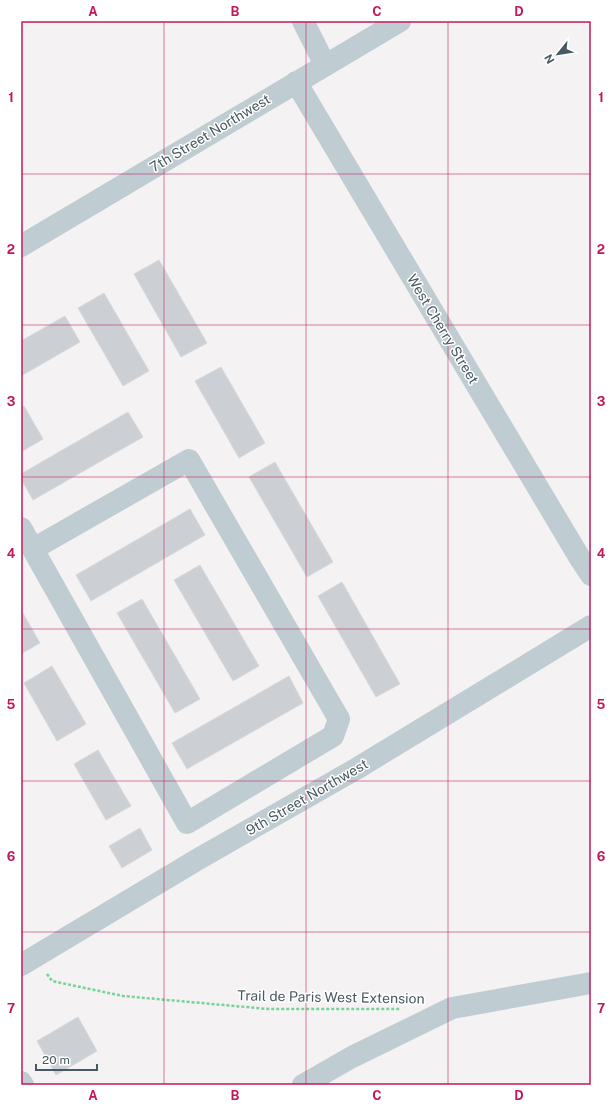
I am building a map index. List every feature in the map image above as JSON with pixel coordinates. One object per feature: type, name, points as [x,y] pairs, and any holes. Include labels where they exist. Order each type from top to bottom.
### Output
[{"type":"street","points":[[303,21],[325,65]]},
{"type":"street","name":"7th Street Northwest","points":[[21,246],[400,21]]},
{"type":"street","name":"West Cherry Street","points":[[296,82],[588,563]]},
{"type":"street","points":[[21,528],[187,823],[333,736],[339,719],[189,460],[33,549]]},
{"type":"street","name":"9th Street Northwest","points":[[28,960],[200,858],[356,769],[591,626]]},
{"type":"street","points":[[303,1085],[352,1057],[452,1008],[591,983]]},
{"type":"path","name":"Trail de Paris West Extension","points":[[28,960],[41,968],[52,981],[123,996],[268,1009],[406,1009]]},
{"type":"building","points":[[159,260],[207,343],[181,357],[134,274]]},
{"type":"building","points":[[104,293],[149,371],[123,386],[78,308]]},
{"type":"building","points":[[65,316],[80,342],[21,376],[21,341]]},
{"type":"building","points":[[221,367],[265,443],[239,458],[195,381]]},
{"type":"building","points":[[24,406],[43,439],[21,452],[21,408]]},
{"type":"building","points":[[128,412],[143,437],[33,500],[21,479],[21,474]]},
{"type":"building","points":[[275,462],[333,562],[307,577],[249,477]]},
{"type":"building","points":[[190,509],[205,535],[91,601],[76,575]]},
{"type":"building","points":[[200,565],[259,666],[233,681],[174,580]]},
{"type":"building","points":[[342,582],[400,684],[376,697],[318,596]]},
{"type":"building","points":[[142,599],[200,699],[175,713],[117,613]]},
{"type":"building","points":[[21,610],[40,643],[21,654]]},
{"type":"building","points":[[52,666],[86,724],[57,741],[24,683]]},
{"type":"building","points":[[289,676],[303,703],[187,769],[172,743]]},
{"type":"building","points":[[98,750],[131,806],[106,820],[74,764]]},
{"type":"building","points":[[140,828],[152,850],[122,868],[109,846]]},
{"type":"building","points":[[78,1017],[97,1051],[56,1075],[37,1041]]}]
